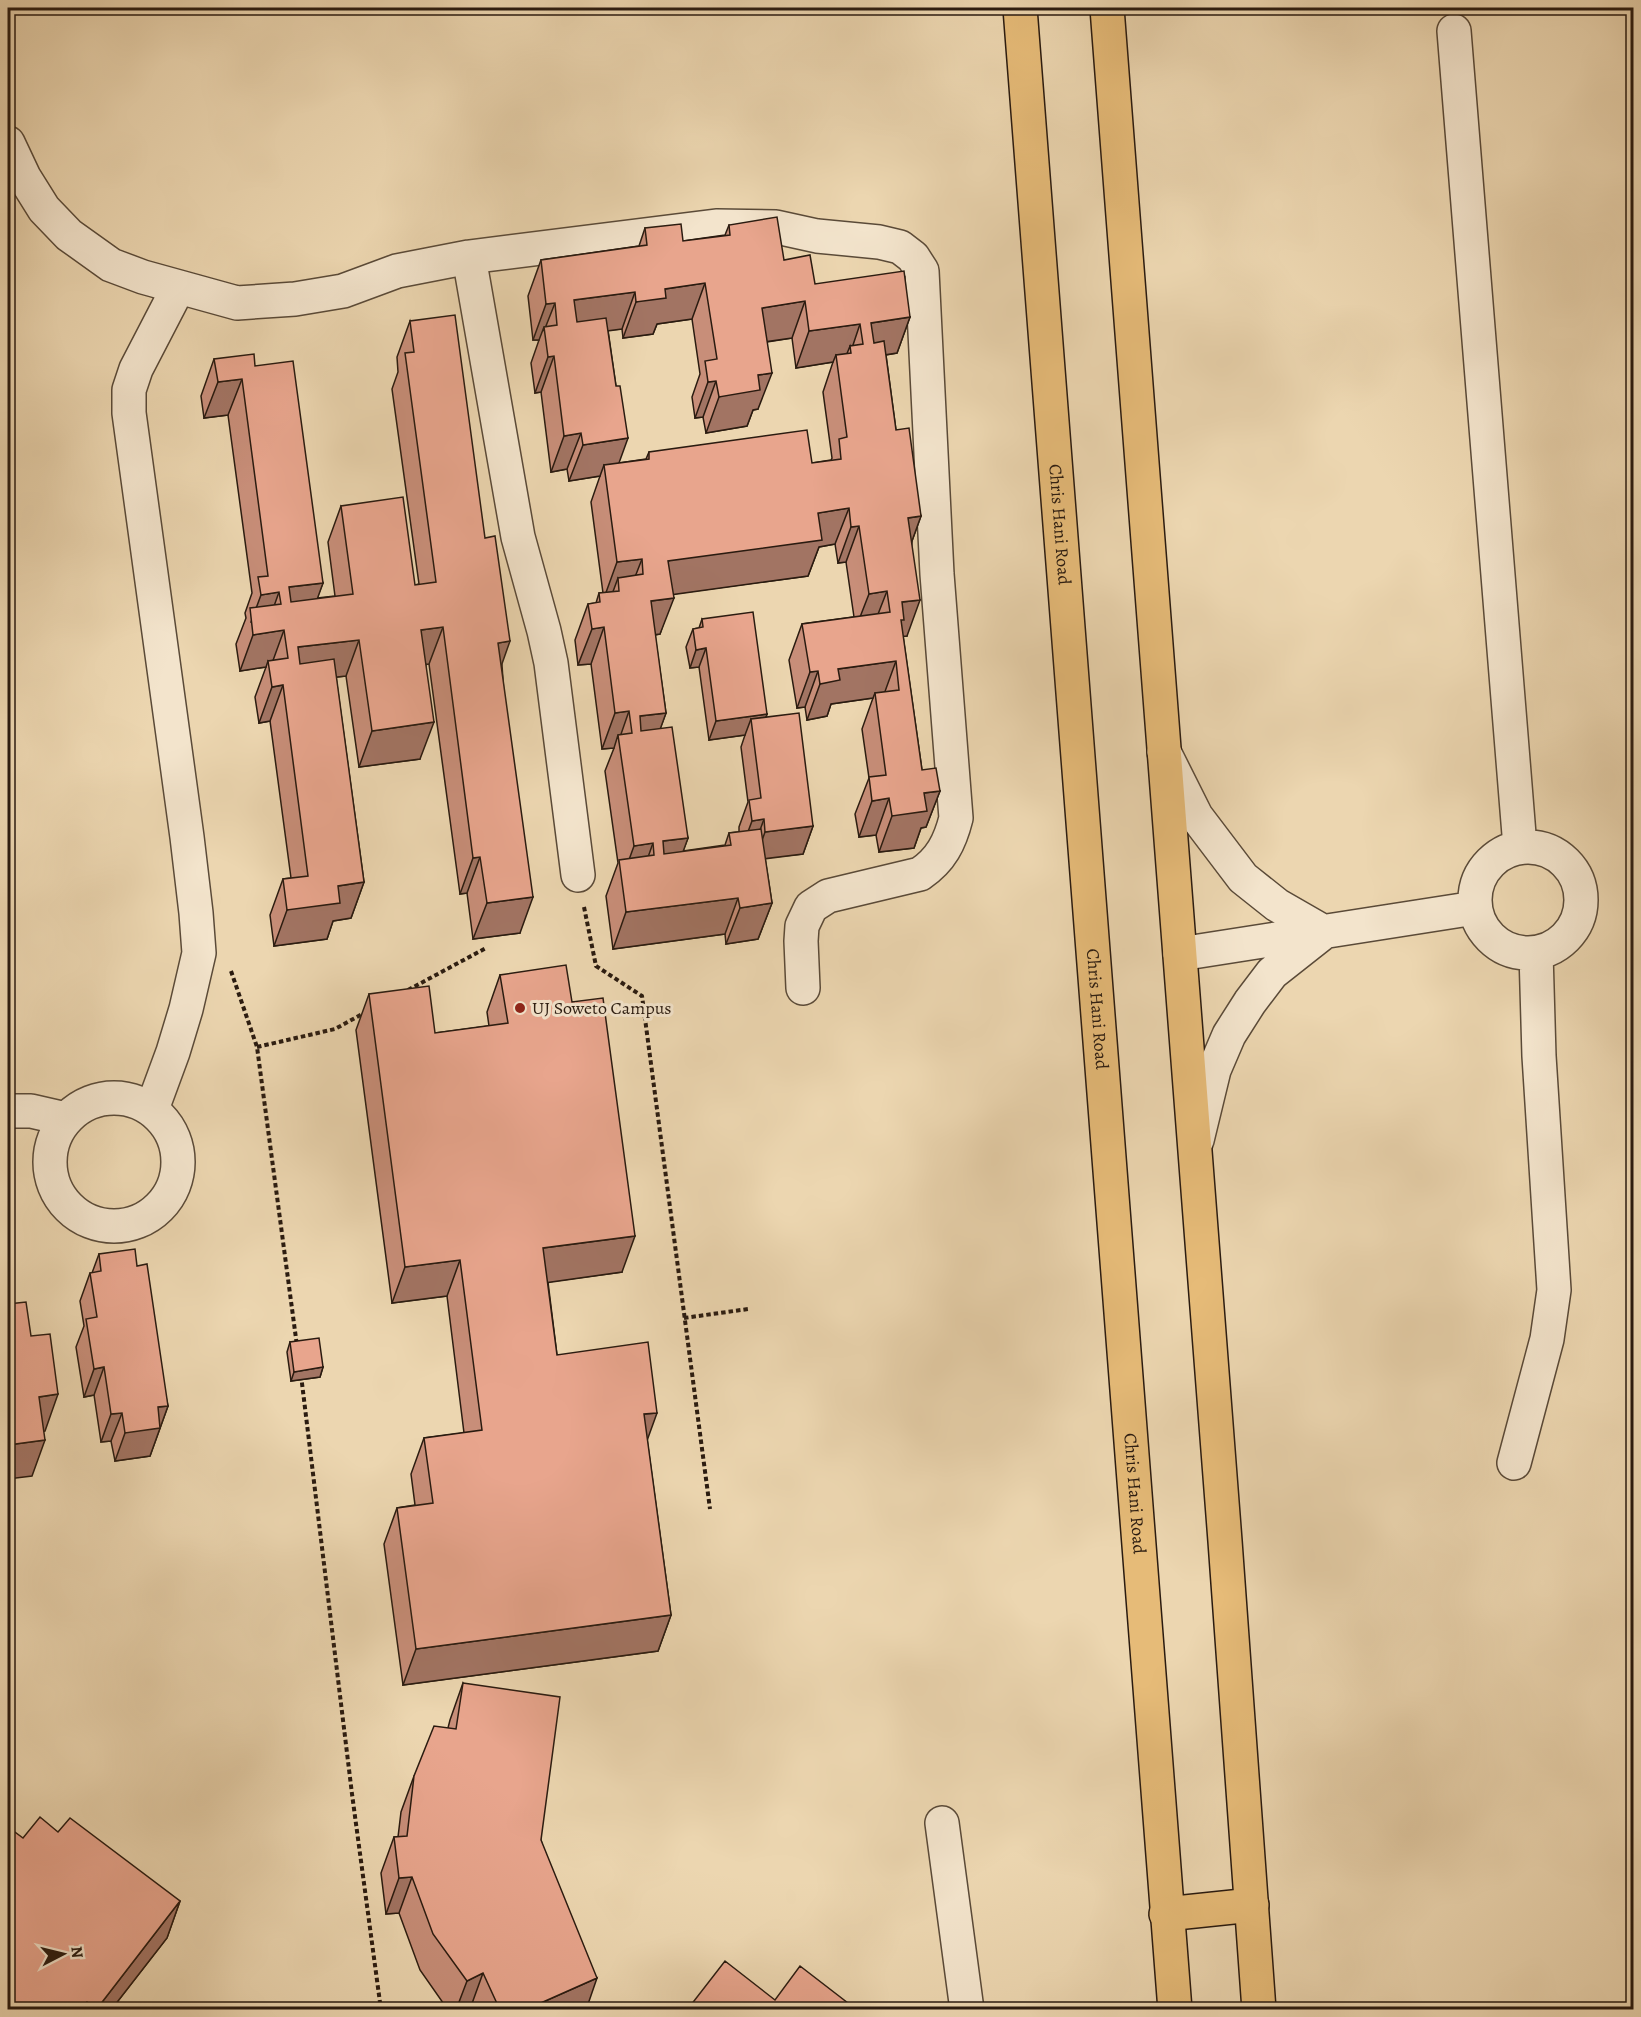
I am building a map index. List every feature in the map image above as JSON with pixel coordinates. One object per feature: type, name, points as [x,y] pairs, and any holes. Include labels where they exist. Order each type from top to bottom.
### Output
[{"type":"main road","name":"Chris Hani Road","points":[[1020,8],[1175,2010]]},
{"type":"main road","points":[[1107,8],[1259,2010]]},
{"type":"main road","points":[[1166,1914],[1252,1905]]},
{"type":"lane","points":[[1454,31],[1520,847]]},
{"type":"lane","points":[[8,143],[24,177],[44,209],[69,235],[111,265],[178,288],[237,303],[295,299],[344,291],[397,271],[469,256],[716,226],[776,227],[817,236],[879,242],[900,247],[913,257],[921,271],[938,574],[956,818],[944,851],[931,867],[920,874],[828,896],[811,907],[802,926],[803,988]]},
{"type":"lane","points":[[469,256],[518,537],[551,663],[578,875]]},
{"type":"lane","points":[[152,1109],[186,1009],[198,953],[196,913],[129,413],[129,390],[136,369],[178,288]]},
{"type":"lane","points":[[1164,752],[1196,816],[1242,878],[1277,905],[1324,932]]},
{"type":"lane","points":[[1520,847],[1537,847],[1553,852],[1566,862],[1576,876],[1581,892],[1581,909],[1576,925],[1566,939],[1552,948],[1536,953],[1520,953],[1503,948],[1490,938],[1480,924],[1475,908],[1475,891],[1481,875],[1490,862],[1504,852],[1520,847]]},
{"type":"lane","points":[[1180,954],[1475,908]]},
{"type":"lane","points":[[1195,1148],[1214,1070],[1229,1035],[1272,973],[1324,932]]},
{"type":"lane","points":[[1515,1463],[1547,1339],[1554,1290],[1539,1056],[1536,953]]},
{"type":"lane","points":[[112,1097],[134,1100],[152,1109],[167,1124],[176,1143],[179,1164],[175,1185],[165,1203],[148,1218],[128,1226],[106,1227],[86,1221],[68,1208],[56,1190],[50,1169],[51,1147],[59,1127],[74,1111],[92,1101],[112,1097]]},
{"type":"lane","points":[[8,1111],[31,1111],[66,1119]]},
{"type":"lane","points":[[942,1823],[967,2010]]},
{"type":"path","points":[[578,875],[596,966],[642,996],[710,1509]]},
{"type":"path","points":[[405,991],[486,948]]},
{"type":"path","points":[[230,968],[257,1047],[298,1351]]},
{"type":"path","points":[[257,1047],[335,1029],[365,1012]]},
{"type":"path","points":[[684,1318],[748,1309]]},
{"type":"path","points":[[300,1373],[381,2010]]},
{"type":"building","points":[[777,217],[784,260],[810,255],[815,284],[904,271],[910,317],[871,323],[874,343],[884,341],[896,430],[909,428],[921,516],[908,518],[920,600],[902,602],[904,620],[901,620],[922,770],[936,768],[940,791],[924,793],[927,811],[892,816],[889,798],[872,801],[869,777],[886,775],[875,693],[899,690],[896,661],[838,669],[840,680],[820,684],[818,671],[810,672],[802,624],[890,612],[887,591],[869,594],[859,526],[851,527],[849,508],[818,513],[822,540],[668,561],[674,598],[651,601],[666,713],[640,716],[641,731],[672,727],[688,838],[663,841],[664,854],[731,845],[729,833],[761,829],[772,903],[740,908],[738,898],[626,912],[619,860],[654,855],[653,843],[634,846],[618,735],[632,733],[629,711],[615,713],[604,627],[592,629],[588,604],[600,602],[599,593],[619,591],[618,578],[643,574],[642,559],[617,562],[604,465],[649,459],[649,452],[807,430],[812,463],[841,459],[839,439],[847,437],[836,355],[851,353],[850,346],[863,344],[860,324],[809,331],[805,301],[762,308],[772,373],[758,375],[760,390],[719,397],[716,381],[708,382],[705,361],[717,359],[705,283],[665,289],[666,298],[636,302],[635,292],[574,300],[577,322],[606,318],[616,386],[620,386],[628,438],[583,445],[581,433],[564,436],[554,356],[548,357],[544,327],[557,325],[555,303],[546,304],[541,260],[647,245],[645,228],[681,224],[683,241],[730,235],[729,225]]},
{"type":"building","points":[[455,315],[485,538],[495,536],[510,641],[498,643],[533,897],[487,903],[480,857],[473,858],[443,627],[421,630],[434,722],[372,731],[359,640],[298,647],[300,664],[334,659],[364,882],[338,886],[340,903],[287,910],[283,879],[308,876],[283,685],[272,687],[268,661],[288,658],[284,630],[253,635],[250,608],[281,604],[279,592],[261,595],[258,577],[268,576],[242,379],[218,382],[214,359],[254,354],[255,366],[293,361],[323,583],[289,587],[291,602],[353,594],[341,506],[403,497],[415,585],[436,582],[405,353],[414,352],[410,321]]},
{"type":"building","points":[[753,612],[767,714],[716,721],[706,648],[696,650],[693,629],[703,627],[702,619]]},
{"type":"building","points":[[799,713],[813,826],[765,832],[764,819],[752,821],[749,800],[761,798],[751,719]]},
{"type":"building","points":[[566,965],[572,1002],[603,998],[635,1236],[543,1248],[557,1355],[648,1342],[657,1413],[644,1414],[671,1615],[416,1649],[397,1508],[433,1503],[424,1438],[482,1430],[460,1260],[405,1267],[369,994],[429,986],[435,1033],[508,1023],[500,975]]},
{"type":"building","points":[[135,1249],[137,1266],[147,1264],[168,1406],[158,1407],[160,1428],[125,1433],[122,1413],[111,1414],[104,1367],[94,1369],[86,1319],[97,1317],[90,1273],[101,1271],[99,1254]]},
{"type":"building","points":[[26,1302],[31,1336],[50,1334],[58,1394],[39,1397],[45,1440],[8,1445],[8,1304]]},
{"type":"building","points":[[319,1338],[323,1367],[294,1372],[290,1342]]},
{"type":"building","points":[[463,1683],[560,1697],[541,1840],[597,1978],[525,2010],[500,2010],[483,1973],[467,1981],[433,1934],[412,1877],[399,1878],[394,1837],[407,1836],[414,1776],[434,1726],[456,1729]]},
{"type":"building","points":[[40,1817],[58,1832],[70,1818],[180,1901],[96,2010],[87,2002],[81,2010],[50,2010],[44,2005],[41,2010],[8,2010],[8,1827],[23,1838]]},
{"type":"building","points":[[725,1961],[775,2000],[800,1966],[857,2010],[687,2010]]},
{"type":"place","name":"UJ Soweto Campus","points":[[520,1008]]}]
